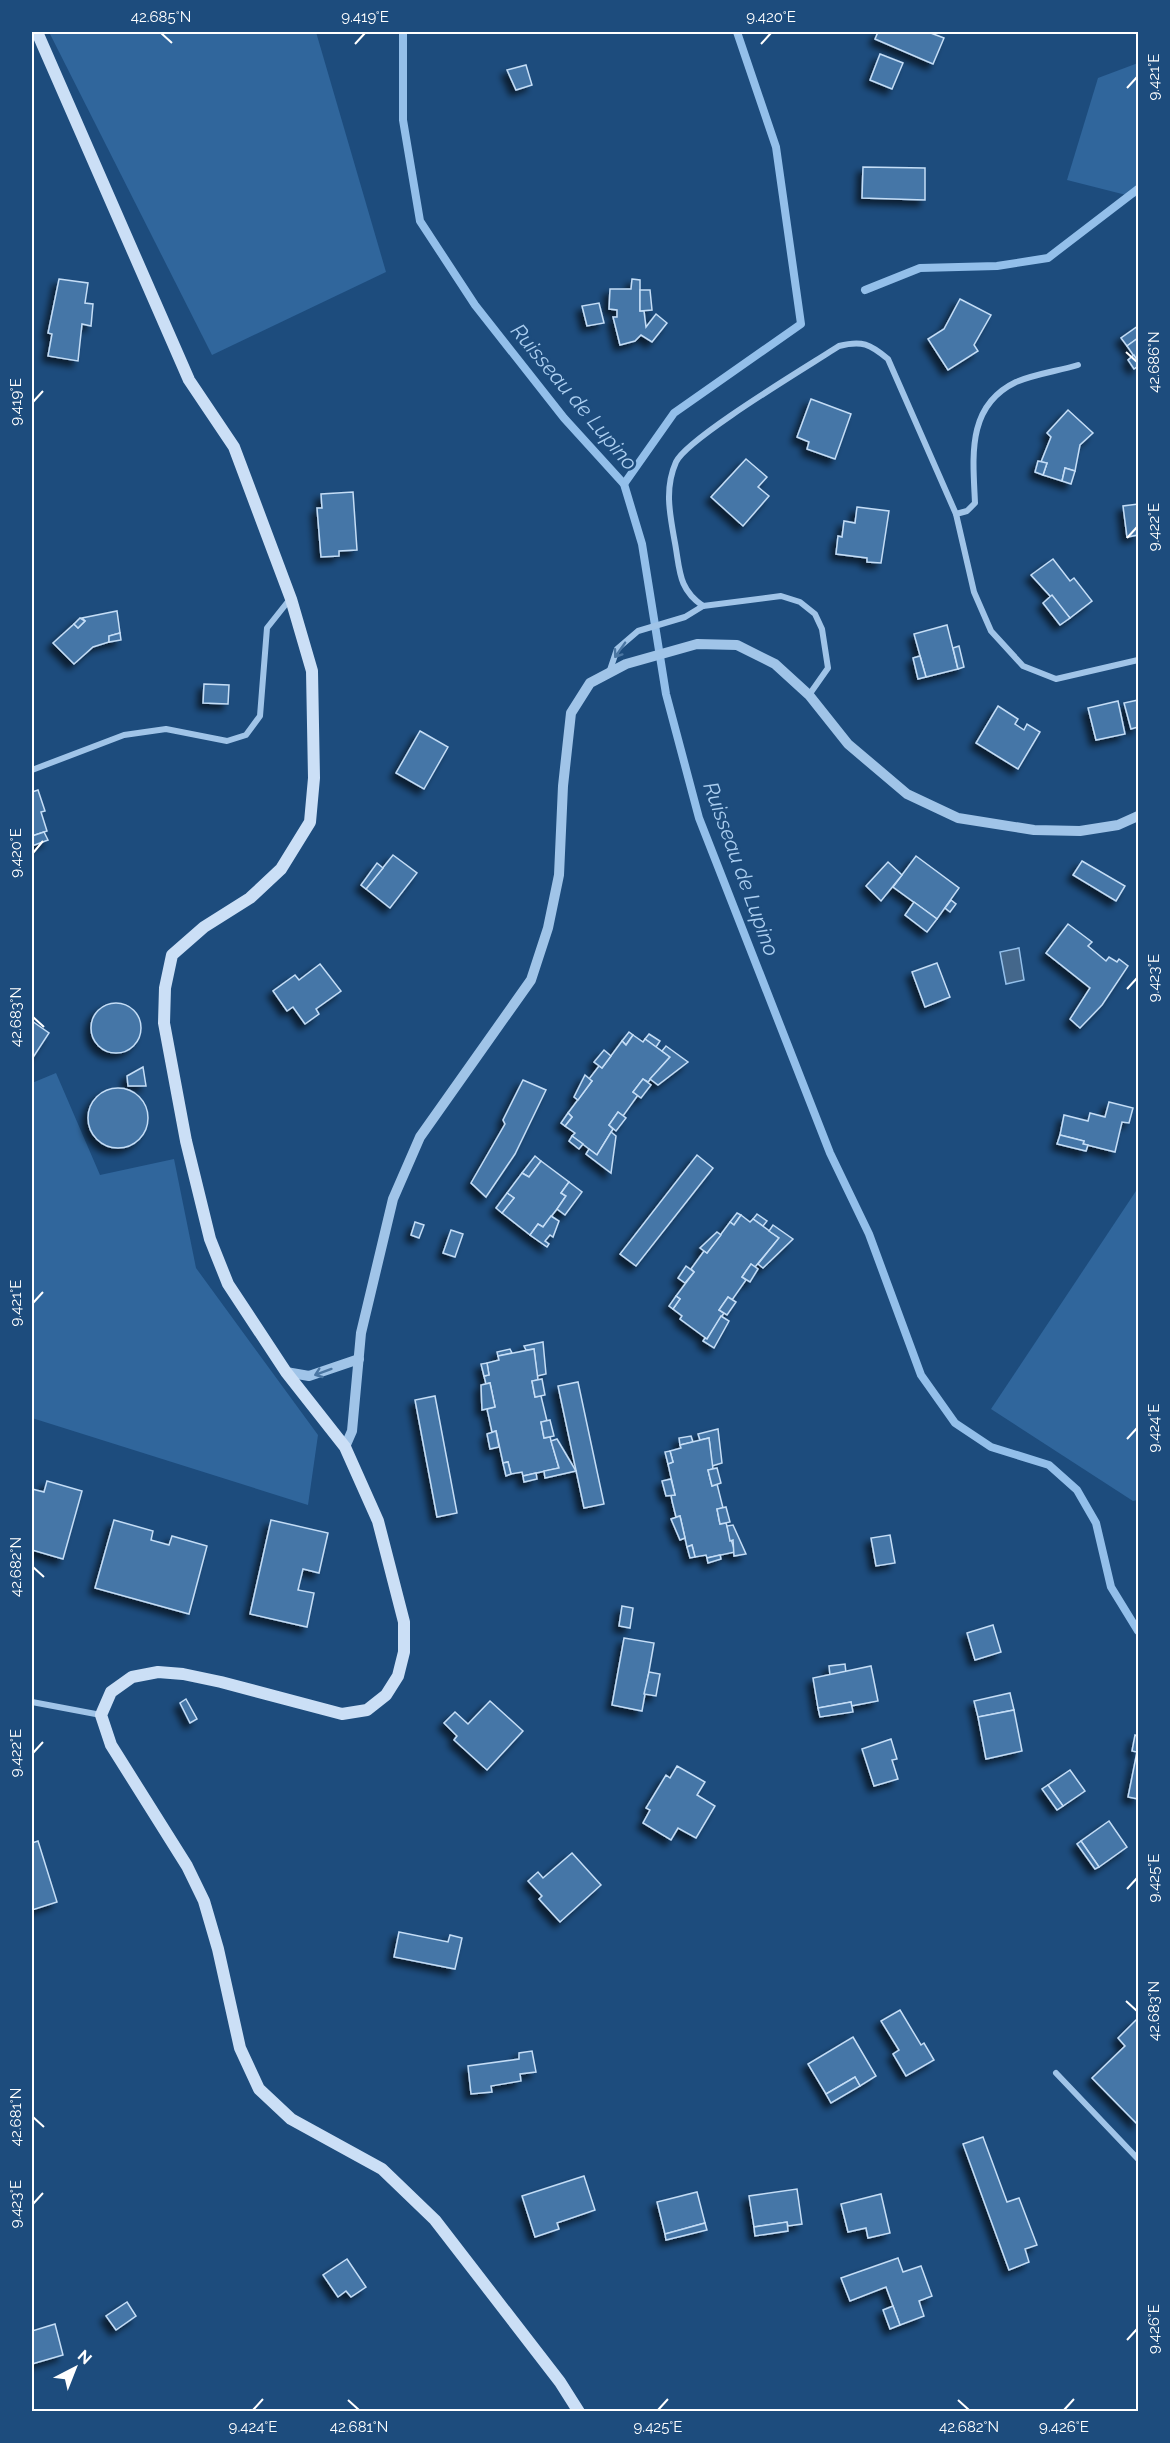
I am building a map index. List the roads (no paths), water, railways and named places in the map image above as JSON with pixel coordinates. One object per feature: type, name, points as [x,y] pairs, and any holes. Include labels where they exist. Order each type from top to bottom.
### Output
[{"type":"main road","points":[[37,32],[189,380],[234,447],[291,599],[312,671],[314,778],[310,822],[282,869],[250,898],[204,927],[172,955],[165,988],[164,1023],[186,1141],[210,1239],[228,1284],[286,1372],[345,1447],[378,1521],[404,1622],[404,1652],[398,1676],[386,1695],[368,1710],[342,1714],[221,1682],[183,1674],[158,1672],[132,1677],[111,1692],[101,1715],[111,1745],[188,1866],[204,1901],[218,1949],[240,2048],[259,2089],[291,2119],[382,2169],[435,2220],[560,2382],[579,2412]]},
{"type":"street","points":[[703,606],[693,599],[682,585],[667,494],[677,461],[699,439],[839,346],[855,342],[872,346],[888,359],[956,514],[975,592],[991,631],[1023,666],[1056,679],[1138,660]]},
{"type":"street","points":[[956,514],[967,511],[975,503],[972,445],[988,403],[1016,382],[1078,365]]},
{"type":"street","points":[[609,673],[617,649],[638,631],[685,617],[703,606],[781,596],[801,602],[815,614],[822,629],[828,668],[809,695]]},
{"type":"street","points":[[32,770],[124,735],[166,729],[227,741],[246,735],[260,716],[267,628],[291,599]]},
{"type":"street","points":[[345,1447],[352,1431],[361,1333],[393,1199],[420,1137],[531,980],[548,928],[559,875],[562,786],[571,712],[590,683],[626,664],[696,644],[737,645],[775,664],[809,695],[849,744],[907,794],[958,818],[1034,830],[1080,831],[1118,825],[1138,816]]},
{"type":"street","points":[[286,1372],[309,1376],[359,1359]]},
{"type":"street","points":[[32,1702],[101,1715]]},
{"type":"street","points":[[1056,2073],[1138,2159]]},
{"type":"waterway","name":"Ruisseau de Lupino","points":[[403,32],[403,120],[420,221],[475,305],[564,418],[624,484],[642,544],[666,694],[699,818],[830,1153],[869,1234],[921,1375],[955,1423],[991,1447],[1049,1465],[1077,1490],[1096,1523],[1111,1587],[1138,1631]]},
{"type":"waterway","points":[[624,484],[674,413],[801,324],[776,147],[737,32]]},
{"type":"waterway","points":[[865,290],[920,268],[997,266],[1048,258],[1138,189]]}]
